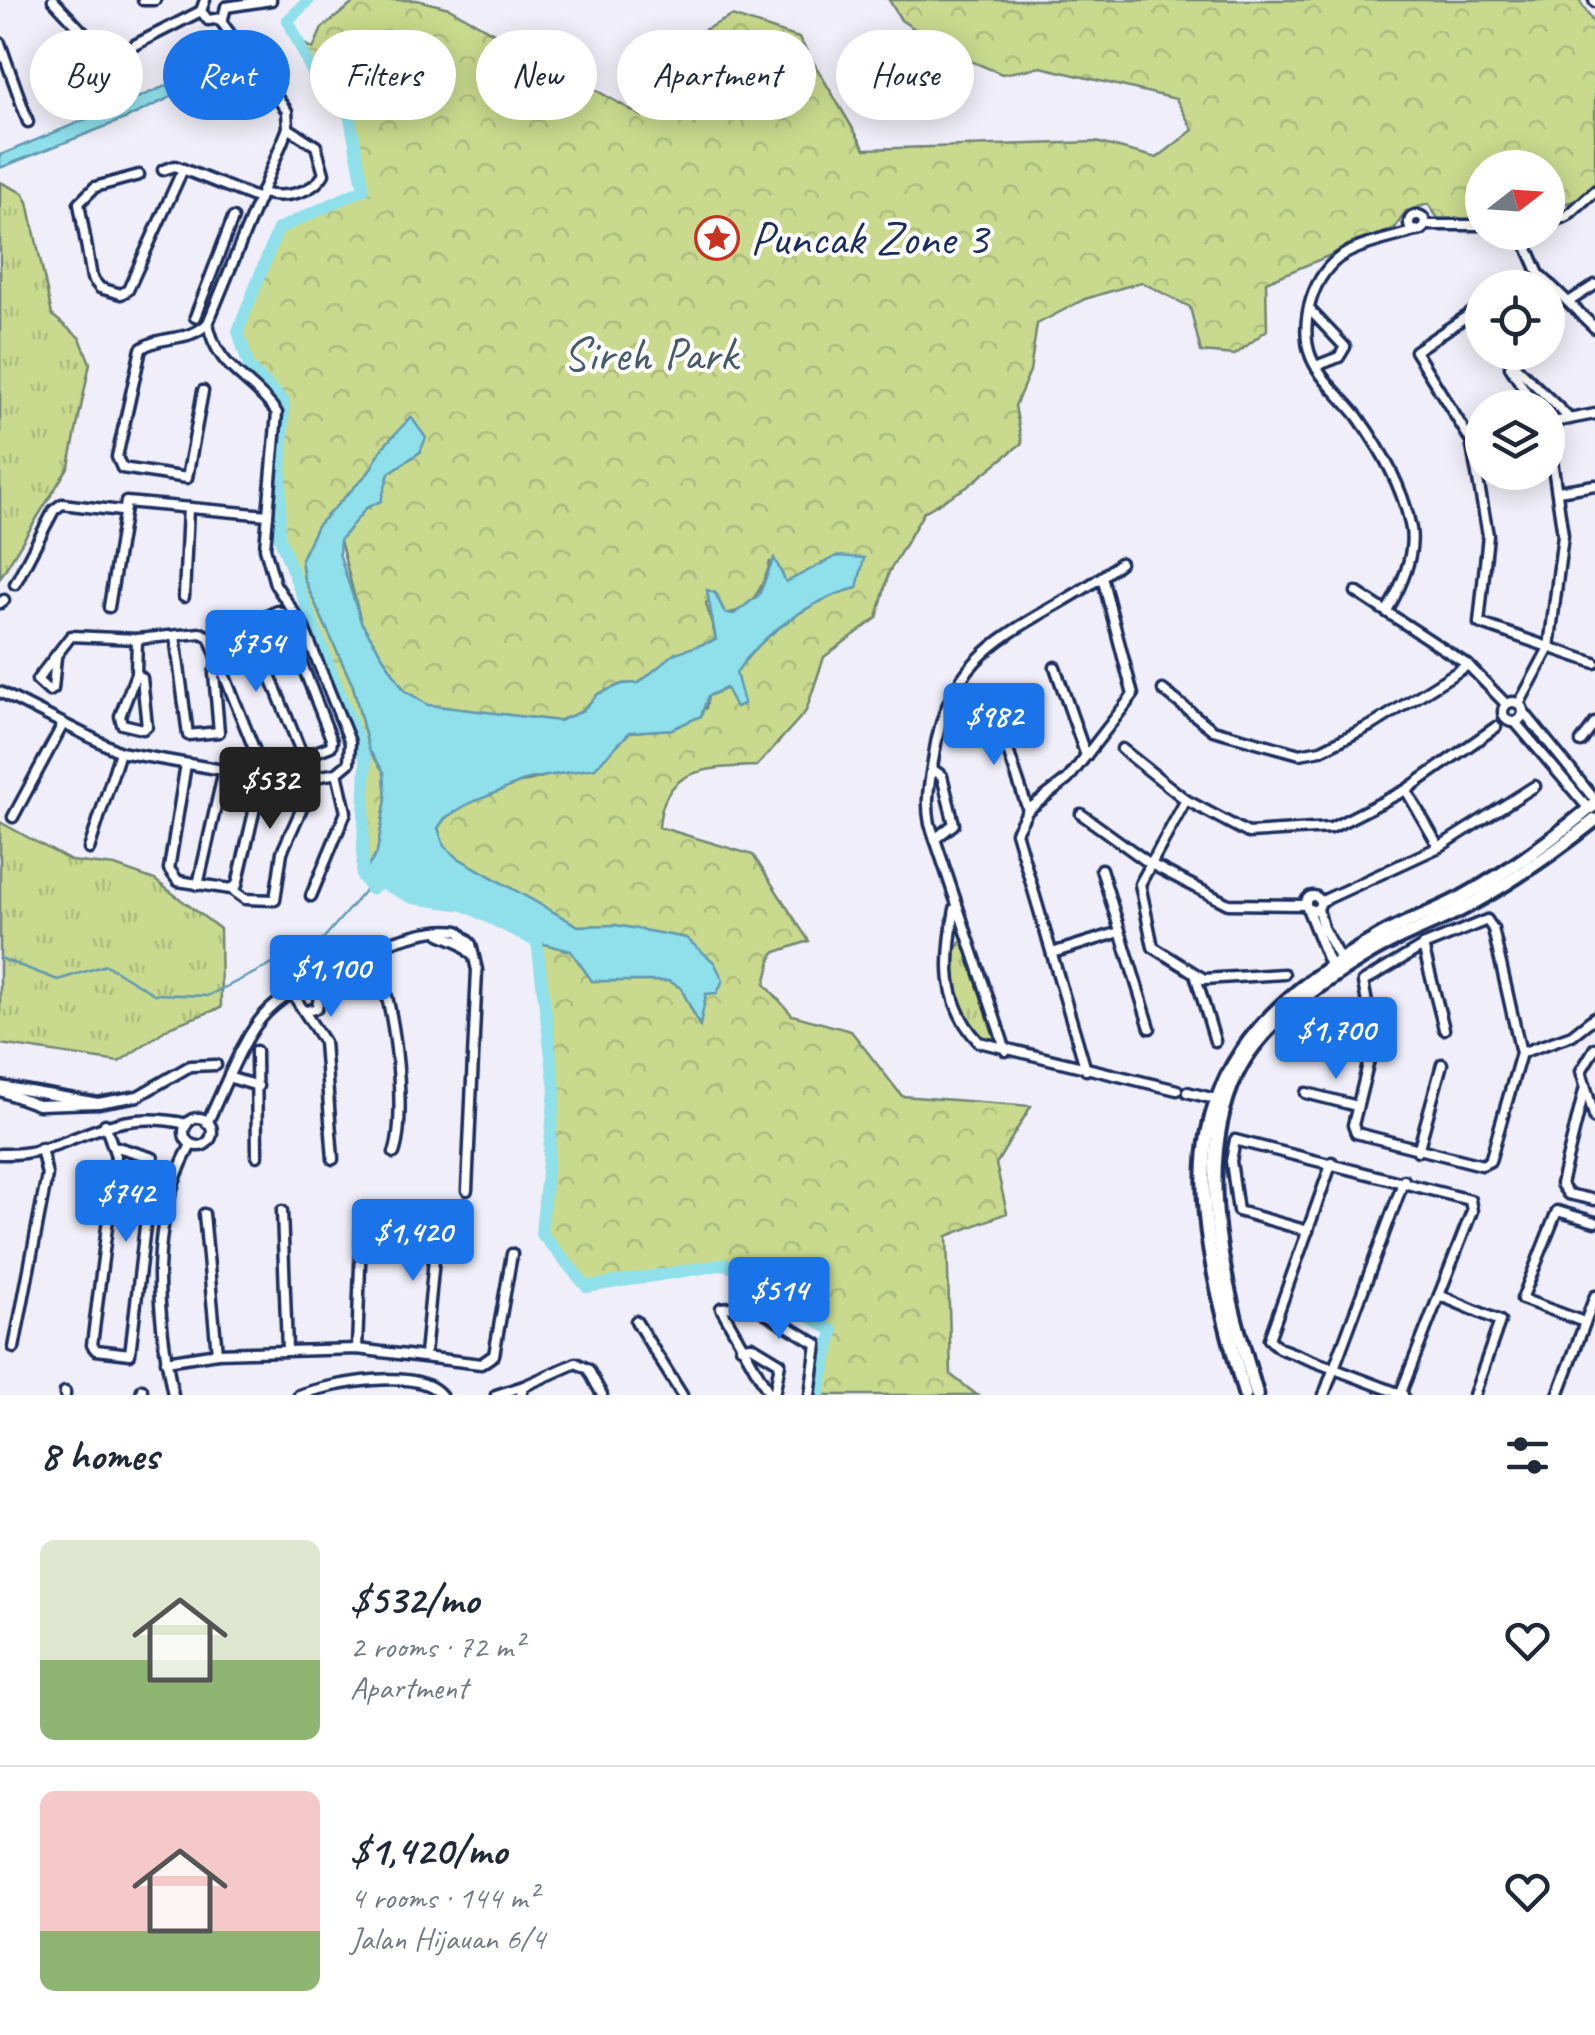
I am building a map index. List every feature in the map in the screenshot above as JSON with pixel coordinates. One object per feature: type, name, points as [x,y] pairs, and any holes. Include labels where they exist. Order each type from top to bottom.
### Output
[{"type":"main road","points":[[1257,1395],[1216,1210],[1221,1100],[1227,1070],[1261,1025],[1338,968],[1509,870],[1594,811]]},
{"type":"main road","points":[[1221,1100],[1205,1142],[1205,1213],[1227,1334],[1245,1395]]},
{"type":"street","points":[[53,0],[81,30]]},
{"type":"street","points":[[144,0],[155,0]]},
{"type":"street","points":[[190,0],[203,5]]},
{"type":"street","points":[[203,391],[187,478],[122,468],[117,457],[140,350],[150,342],[200,332],[208,323],[288,128],[286,112],[220,20],[224,4],[272,0]]},
{"type":"street","points":[[143,39],[203,5]]},
{"type":"street","points":[[203,5],[208,20],[220,20]]},
{"type":"street","points":[[0,43],[28,122]]},
{"type":"street","points":[[163,170],[183,169],[260,196],[284,198],[320,181],[324,174],[316,146],[288,128]]},
{"type":"street","points":[[139,175],[95,187],[78,203],[92,278],[100,288],[121,294],[128,290],[183,169]]},
{"type":"street","points":[[1565,217],[1595,191]]},
{"type":"street","points":[[1393,238],[1410,218],[1421,216],[1421,227]]},
{"type":"street","points":[[195,317],[233,218]]},
{"type":"street","points":[[1388,609],[1412,552],[1411,530],[1400,494],[1358,417],[1316,366],[1307,344],[1309,309],[1319,283],[1344,254],[1421,227],[1465,226]]},
{"type":"street","points":[[226,235],[241,242]]},
{"type":"street","points":[[1528,250],[1539,274],[1595,328]]},
{"type":"street","points":[[1570,302],[1595,285]]},
{"type":"street","points":[[204,292],[219,297]]},
{"type":"street","points":[[1309,309],[1345,348],[1340,357],[1316,366]]},
{"type":"street","points":[[1465,319],[1415,351],[1471,441],[1488,535],[1478,619],[1486,628],[1595,663]]},
{"type":"street","points":[[0,692],[120,752],[262,777],[316,777],[337,773],[348,763],[351,753],[339,714],[306,634],[270,573],[265,548],[277,413],[220,358],[208,323]]},
{"type":"street","points":[[1518,370],[1570,419]]},
{"type":"street","points":[[1565,420],[1595,414]]},
{"type":"street","points":[[1565,489],[1595,485]]},
{"type":"street","points":[[1515,722],[1548,648],[1564,535],[1558,490]]},
{"type":"street","points":[[109,607],[121,511],[126,502],[268,515]]},
{"type":"street","points":[[15,584],[54,510],[62,504],[121,511]]},
{"type":"street","points":[[184,597],[188,508]]},
{"type":"street","points":[[1006,1051],[927,809],[945,711],[983,653],[1025,620],[1120,563]]},
{"type":"street","points":[[1086,1070],[1016,837],[1028,810],[1062,784],[1133,695],[1102,577]]},
{"type":"street","points":[[1356,592],[1388,609],[1468,665],[1506,704],[1521,708],[1594,811]]},
{"type":"street","points":[[280,611],[325,720],[331,746],[301,756],[249,623],[280,611]]},
{"type":"street","points":[[293,638],[306,634]]},
{"type":"street","points":[[56,657],[66,641],[78,635],[137,639],[209,637],[224,668],[262,777],[237,884],[231,889]]},
{"type":"street","points":[[175,636],[188,735],[220,732],[214,673],[224,668]]},
{"type":"street","points":[[136,674],[142,678],[147,726],[143,729],[120,721],[136,674],[137,639]]},
{"type":"street","points":[[1162,690],[1213,730],[1300,754],[1321,750],[1374,724],[1468,665]]},
{"type":"street","points":[[1055,667],[1086,756]]},
{"type":"street","points":[[1506,704],[1504,717],[1515,722],[1594,811]]},
{"type":"street","points":[[219,715],[239,709]]},
{"type":"street","points":[[325,720],[339,714]]},
{"type":"street","points":[[996,715],[1028,810]]},
{"type":"street","points":[[1581,742],[1595,722]]},
{"type":"street","points":[[14,817],[62,726]]},
{"type":"street","points":[[1122,750],[1186,800],[1248,833],[1331,828],[1406,790],[1496,727]]},
{"type":"street","points":[[89,849],[120,752]]},
{"type":"street","points":[[186,764],[169,870],[178,881],[231,889],[245,898],[275,900],[282,852],[316,777]]},
{"type":"street","points":[[932,769],[942,776],[954,824],[935,840]]},
{"type":"street","points":[[198,886],[224,770]]},
{"type":"street","points":[[311,896],[346,812],[337,773]]},
{"type":"street","points":[[1319,905],[1439,848],[1534,786]]},
{"type":"street","points":[[1406,790],[1439,848]]},
{"type":"street","points":[[1186,800],[1150,863],[1140,890],[1153,947],[1195,974],[1215,980],[1284,974]]},
{"type":"street","points":[[1080,814],[1150,863],[1231,905],[1307,906]]},
{"type":"street","points":[[1101,869],[1150,1028]]},
{"type":"street","points":[[1311,896],[1319,905],[1338,968],[1307,906],[1311,896]]},
{"type":"street","points":[[956,904],[948,981],[960,1015],[979,1042],[1221,1100]]},
{"type":"street","points":[[1487,920],[1493,929],[1522,1054],[1486,1164],[1358,1135],[1352,1125],[1374,1040],[1363,982],[1423,946],[1487,920]]},
{"type":"street","points":[[192,1144],[209,1140],[207,1122],[258,1024],[292,993],[393,940],[458,931],[472,953],[477,988],[467,1190]]},
{"type":"street","points":[[1052,953],[1120,932]]},
{"type":"street","points":[[950,936],[966,934]]},
{"type":"street","points":[[1423,946],[1444,1029]]},
{"type":"street","points":[[369,951],[384,973],[388,988],[399,1140],[394,1153]]},
{"type":"street","points":[[1195,974],[1215,1041]]},
{"type":"street","points":[[292,993],[324,1042],[333,1159]]},
{"type":"street","points":[[306,1011],[317,1008],[318,997]]},
{"type":"street","points":[[1522,1054],[1572,1035],[1595,1017]]},
{"type":"street","points":[[1595,1048],[1584,1062],[1585,1087],[1595,1119]]},
{"type":"street","points":[[256,1051],[257,1156]]},
{"type":"street","points":[[1418,1151],[1442,1064]]},
{"type":"street","points":[[0,1088],[58,1107],[98,1103],[138,1096],[190,1066],[216,1065]]},
{"type":"street","points":[[230,1078],[258,1086]]},
{"type":"street","points":[[1585,1087],[1561,1184],[1568,1194],[1595,1200]]},
{"type":"street","points":[[0,1088],[98,1103]]},
{"type":"street","points":[[1306,1094],[1357,1106]]},
{"type":"street","points":[[0,1154],[41,1148],[105,1124],[145,1117],[187,1124],[196,1119],[207,1122]]},
{"type":"street","points":[[105,1124],[114,1146],[92,1344],[103,1351],[128,1354],[134,1349],[154,1160],[151,1155],[114,1146]]},
{"type":"street","points":[[187,1124],[184,1136],[192,1144]]},
{"type":"street","points":[[1308,1231],[1241,1214],[1232,1178],[1232,1148],[1239,1138],[1465,1195],[1472,1205],[1401,1395],[1278,1348],[1269,1335],[1308,1231],[1332,1162]]},
{"type":"street","points":[[173,1395],[157,1274],[170,1194],[192,1144]]},
{"type":"street","points":[[14,1348],[47,1175],[41,1148]]},
{"type":"street","points":[[1324,1395],[1404,1180]]},
{"type":"street","points":[[357,1349],[362,1210]]},
{"type":"street","points":[[282,1211],[287,1349]]},
{"type":"street","points":[[1584,1322],[1522,1299],[1558,1211],[1595,1222]]},
{"type":"street","points":[[204,1214],[217,1353]]},
{"type":"street","points":[[425,1355],[438,1216]]},
{"type":"street","points":[[166,1361],[217,1353],[357,1349],[474,1364],[494,1354],[512,1254]]},
{"type":"street","points":[[1439,1294],[1500,1321],[1474,1395]]},
{"type":"street","points":[[1558,1395],[1595,1296]]},
{"type":"street","points":[[772,1395],[721,1308],[752,1304],[817,1344],[810,1395]]},
{"type":"street","points":[[636,1321],[682,1395]]},
{"type":"street","points":[[741,1347],[752,1346],[780,1363],[772,1395]]},
{"type":"street","points":[[496,1395],[523,1390],[576,1363],[588,1369],[602,1395]]},
{"type":"street","points":[[299,1395],[334,1384],[362,1382],[430,1384],[440,1395]]},
{"type":"street","points":[[362,1382],[364,1395]]},
{"type":"green space","name":"Sireh Park","points":[[357,0],[417,0],[449,8],[488,30],[476,30],[476,120],[597,120],[597,91],[617,102],[617,120],[816,120],[816,67],[836,100],[836,120],[848,120],[865,149],[1096,142],[1157,158],[1193,130],[1176,99],[1041,67],[1002,74],[974,62],[974,30],[916,30],[901,20],[889,0],[1579,0],[1595,25],[1595,182],[1577,200],[1565,204],[1565,150],[1465,150],[1465,222],[1440,221],[1428,204],[1406,211],[1395,228],[1266,282],[1267,330],[1235,355],[1201,352],[1190,307],[1141,282],[1085,299],[1037,324],[1030,371],[1015,406],[1022,443],[967,487],[924,512],[889,572],[877,618],[824,657],[806,711],[757,766],[691,774],[669,792],[662,807],[659,827],[753,855],[809,941],[773,953],[765,984],[792,1015],[851,1031],[902,1096],[1031,1106],[996,1164],[1007,1213],[947,1236],[951,1375],[977,1395],[819,1395],[833,1331],[726,1264],[587,1287],[541,1233],[555,1090],[537,942],[571,951],[592,981],[669,981],[681,988],[699,1025],[706,993],[616,925],[578,926],[458,858],[444,846],[438,828],[454,810],[476,798],[585,764],[630,732],[672,729],[706,708],[708,696],[727,688],[743,704],[735,673],[759,645],[805,610],[856,588],[837,556],[786,583],[778,566],[770,562],[755,596],[734,612],[725,613],[715,593],[706,603],[716,639],[639,683],[622,684],[598,694],[581,712],[558,721],[427,705],[404,690],[361,622],[340,540],[366,508],[380,501],[389,473],[420,452],[383,447],[369,472],[317,526],[301,559],[304,579],[353,686],[369,750],[384,772],[386,799],[377,853],[362,876],[366,761],[279,536],[284,402],[249,367],[238,331],[278,229],[363,189],[350,120],[456,120],[456,30],[322,28]]},
{"type":"green space","name":"Sireh Park","points":[[732,16],[775,30],[704,30]]},
{"type":"green space","name":"Sireh Park","points":[[296,39],[310,47],[310,68]]},
{"type":"green space","points":[[0,182],[23,193],[28,202],[52,315],[80,338],[90,363],[69,466],[0,578]]},
{"type":"green space","points":[[0,822],[71,861],[115,866],[155,880],[220,929],[221,1008],[171,1026],[119,1062],[0,1044]]},
{"type":"green space","points":[[963,939],[994,1037],[992,1042],[979,1039],[956,989],[954,962]]},
{"type":"water","points":[[163,87],[163,101],[143,110],[143,95]]},
{"type":"water","points":[[84,120],[122,120],[0,168],[0,155]]},
{"type":"water","points":[[411,417],[426,438],[420,452],[389,473],[381,501],[366,508],[340,540],[339,553],[361,622],[404,690],[428,705],[559,721],[581,712],[598,694],[622,684],[639,683],[675,653],[716,640],[707,590],[715,593],[725,613],[734,614],[759,595],[774,558],[786,582],[837,556],[864,558],[857,588],[822,601],[789,620],[746,659],[736,673],[744,703],[736,707],[726,688],[708,696],[701,716],[672,729],[630,732],[595,768],[529,779],[468,804],[445,818],[438,828],[444,846],[458,858],[578,926],[616,925],[686,938],[714,962],[723,980],[717,993],[706,994],[700,1026],[681,988],[669,981],[592,981],[571,951],[537,942],[464,905],[413,898],[382,883],[371,889],[362,876],[377,853],[386,799],[384,772],[369,750],[353,686],[304,579],[301,559],[317,526],[369,472],[383,447]]},
{"type":"waterway","points":[[309,0],[288,20],[314,76],[349,114],[364,189],[278,229],[238,331],[249,367],[284,402],[279,536],[366,761],[362,876],[371,889],[382,883],[413,898],[464,905],[537,942],[555,1090],[541,1233],[587,1287],[726,1264],[833,1331],[819,1395]]},
{"type":"waterway","points":[[0,958],[58,980],[106,965],[154,994],[207,996],[322,940],[369,886]]},
{"type":"place","name":"Puncak Zone 3","points":[[717,238]]}]
